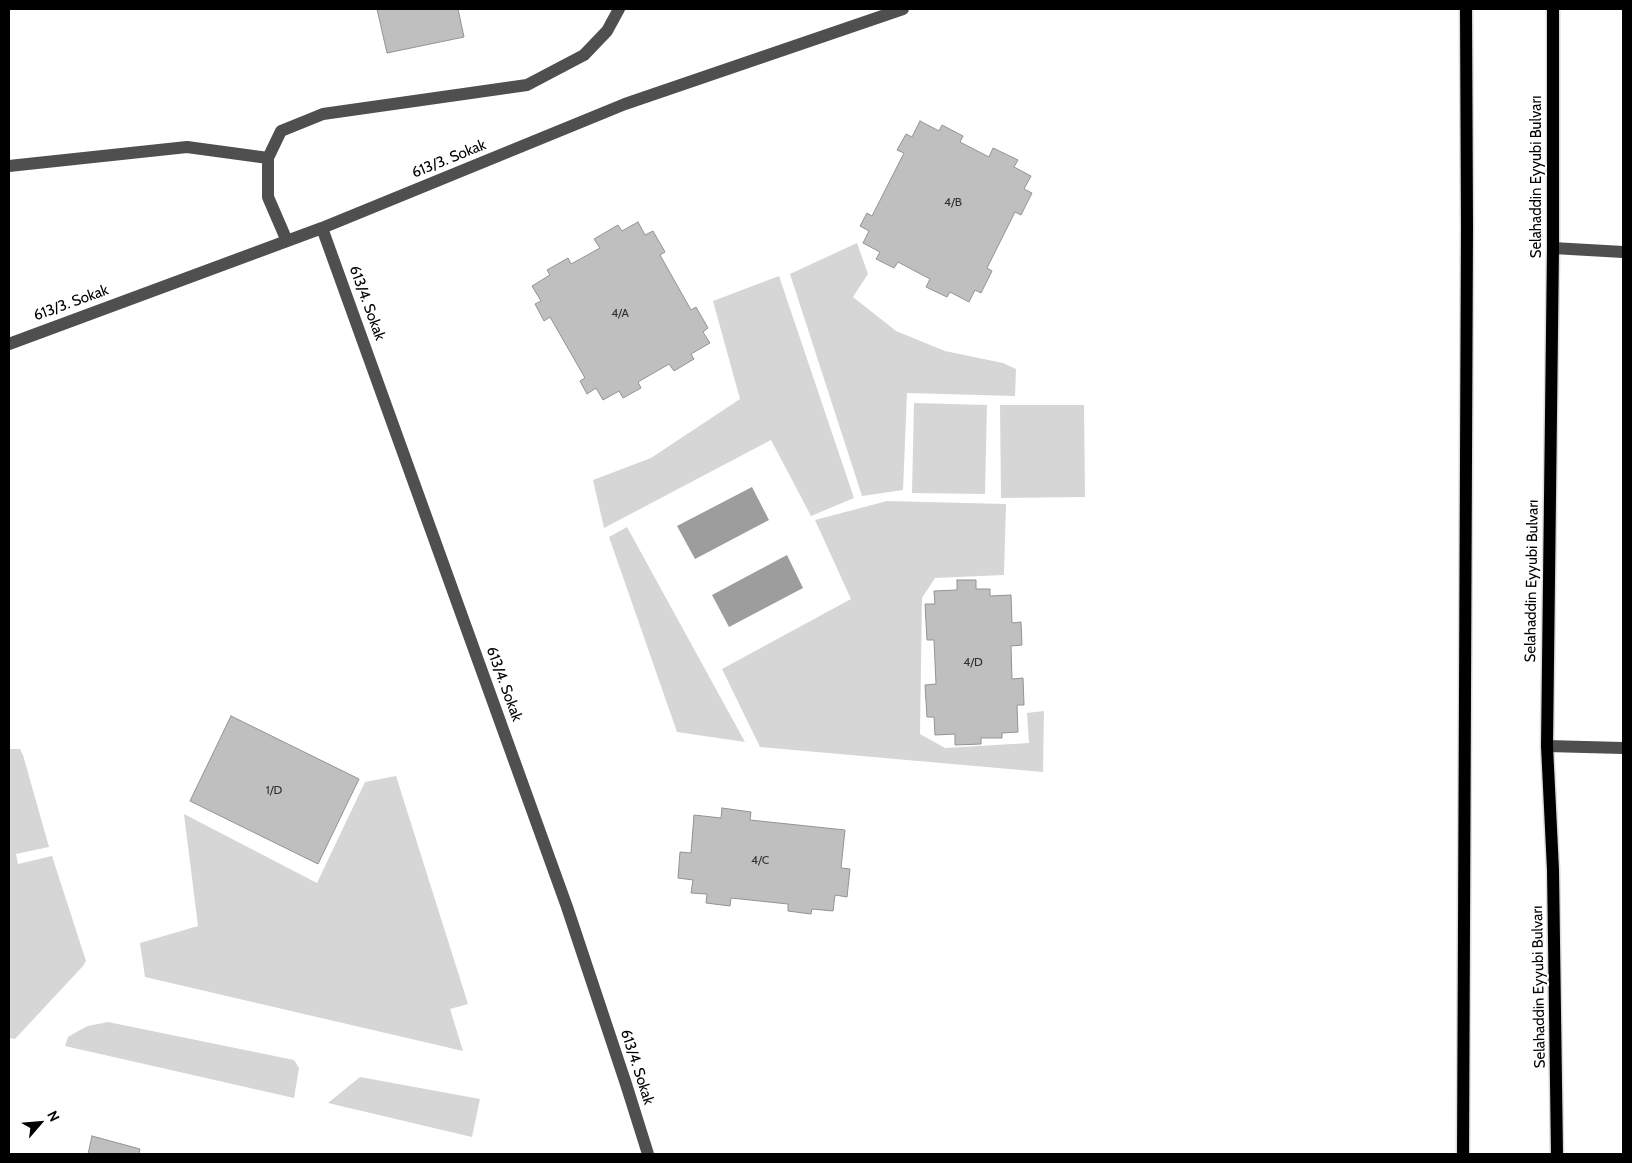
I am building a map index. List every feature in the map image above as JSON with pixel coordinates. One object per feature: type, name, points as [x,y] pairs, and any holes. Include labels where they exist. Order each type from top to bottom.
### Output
[{"type":"main road","points":[[1463,1154],[1467,226],[1466,9]]},
{"type":"main road","name":"Selahaddin Eyyubi Bulvarı","points":[[1553,9],[1553,248],[1546,746],[1554,870],[1557,1154]]},
{"type":"street","points":[[287,241],[268,197],[268,158],[281,131],[323,114],[527,85],[584,55],[607,31],[619,9]]},
{"type":"street","name":"613/3. Sokak","points":[[9,344],[322,228],[625,104],[901,9]]},
{"type":"street","points":[[9,166],[187,147],[268,158]]},
{"type":"street","name":"613/4. Sokak","points":[[322,228],[566,907],[648,1154]]},
{"type":"street","points":[[1553,248],[1623,252]]},
{"type":"street","points":[[1546,746],[1623,748]]},
{"type":"shaded area","points":[[857,243],[868,274],[853,297],[896,331],[945,351],[1003,363],[1016,369],[1015,396],[907,393],[903,490],[862,496],[790,274]]},
{"type":"shaded area","points":[[779,276],[854,498],[811,516],[771,440],[604,528],[593,480],[651,458],[740,399],[713,301]]},
{"type":"shaded area","points":[[914,403],[987,405],[985,494],[912,493]]},
{"type":"shaded area","points":[[1000,405],[1084,405],[1085,497],[1001,498]]},
{"type":"shaded area","points":[[752,487],[769,520],[695,559],[677,526]]},
{"type":"shaded area","points":[[887,501],[1006,504],[1004,575],[935,578],[922,598],[920,734],[945,748],[1029,743],[1027,713],[1044,711],[1043,772],[760,747],[722,669],[851,599],[815,520]]},
{"type":"shaded area","points":[[627,527],[745,742],[677,732],[609,537]]},
{"type":"shaded area","points":[[787,555],[803,588],[729,627],[712,595]]},
{"type":"shaded area","points":[[9,749],[20,749],[23,755],[49,847],[16,854],[18,864],[52,856],[86,961],[15,1039],[9,1038]]},
{"type":"shaded area","points":[[396,776],[468,1004],[450,1009],[463,1051],[145,977],[140,943],[198,926],[184,814],[317,883],[365,782]]},
{"type":"shaded area","points":[[108,1022],[294,1060],[299,1068],[294,1098],[65,1046],[68,1037],[80,1030],[88,1026]]},
{"type":"shaded area","points":[[360,1077],[480,1099],[472,1137],[328,1103]]},
{"type":"building","points":[[377,9],[458,9],[464,37],[387,53]]},
{"type":"building","points":[[920,121],[939,131],[942,125],[963,136],[960,142],[989,157],[993,148],[1018,160],[1014,167],[1031,176],[1024,189],[1032,193],[1021,215],[1015,212],[987,268],[992,271],[981,293],[975,290],[969,302],[950,292],[947,297],[926,287],[930,279],[898,262],[894,268],[876,259],[880,252],[863,243],[869,231],[860,226],[867,213],[872,216],[904,153],[897,150],[906,134],[912,137]]},
{"type":"building","points":[[638,222],[645,235],[653,231],[665,252],[660,255],[691,310],[696,307],[708,328],[703,332],[710,343],[691,354],[694,359],[674,371],[669,364],[638,382],[641,388],[623,398],[619,391],[603,400],[596,388],[587,394],[580,381],[585,378],[550,317],[544,321],[535,304],[541,301],[532,286],[550,275],[547,270],[568,258],[571,264],[600,248],[594,239],[618,225],[622,231]]},
{"type":"building","points":[[957,580],[976,580],[976,589],[990,589],[990,596],[1011,595],[1012,623],[1021,622],[1022,645],[1011,646],[1012,679],[1023,678],[1024,705],[1017,705],[1018,732],[1002,733],[1002,738],[981,738],[981,744],[955,745],[955,734],[935,735],[934,717],[927,717],[925,685],[936,684],[934,640],[927,640],[925,604],[935,604],[934,591],[957,590]]},
{"type":"building","points":[[231,716],[359,779],[318,864],[190,801]]},
{"type":"building","points":[[722,808],[751,812],[750,820],[845,830],[841,868],[850,869],[847,897],[835,895],[833,911],[812,909],[811,914],[788,911],[788,904],[731,898],[730,906],[706,903],[707,894],[691,893],[693,880],[678,878],[680,852],[691,853],[694,815],[721,818]]},
{"type":"building","points":[[92,1136],[140,1149],[139,1154],[88,1154]]}]
